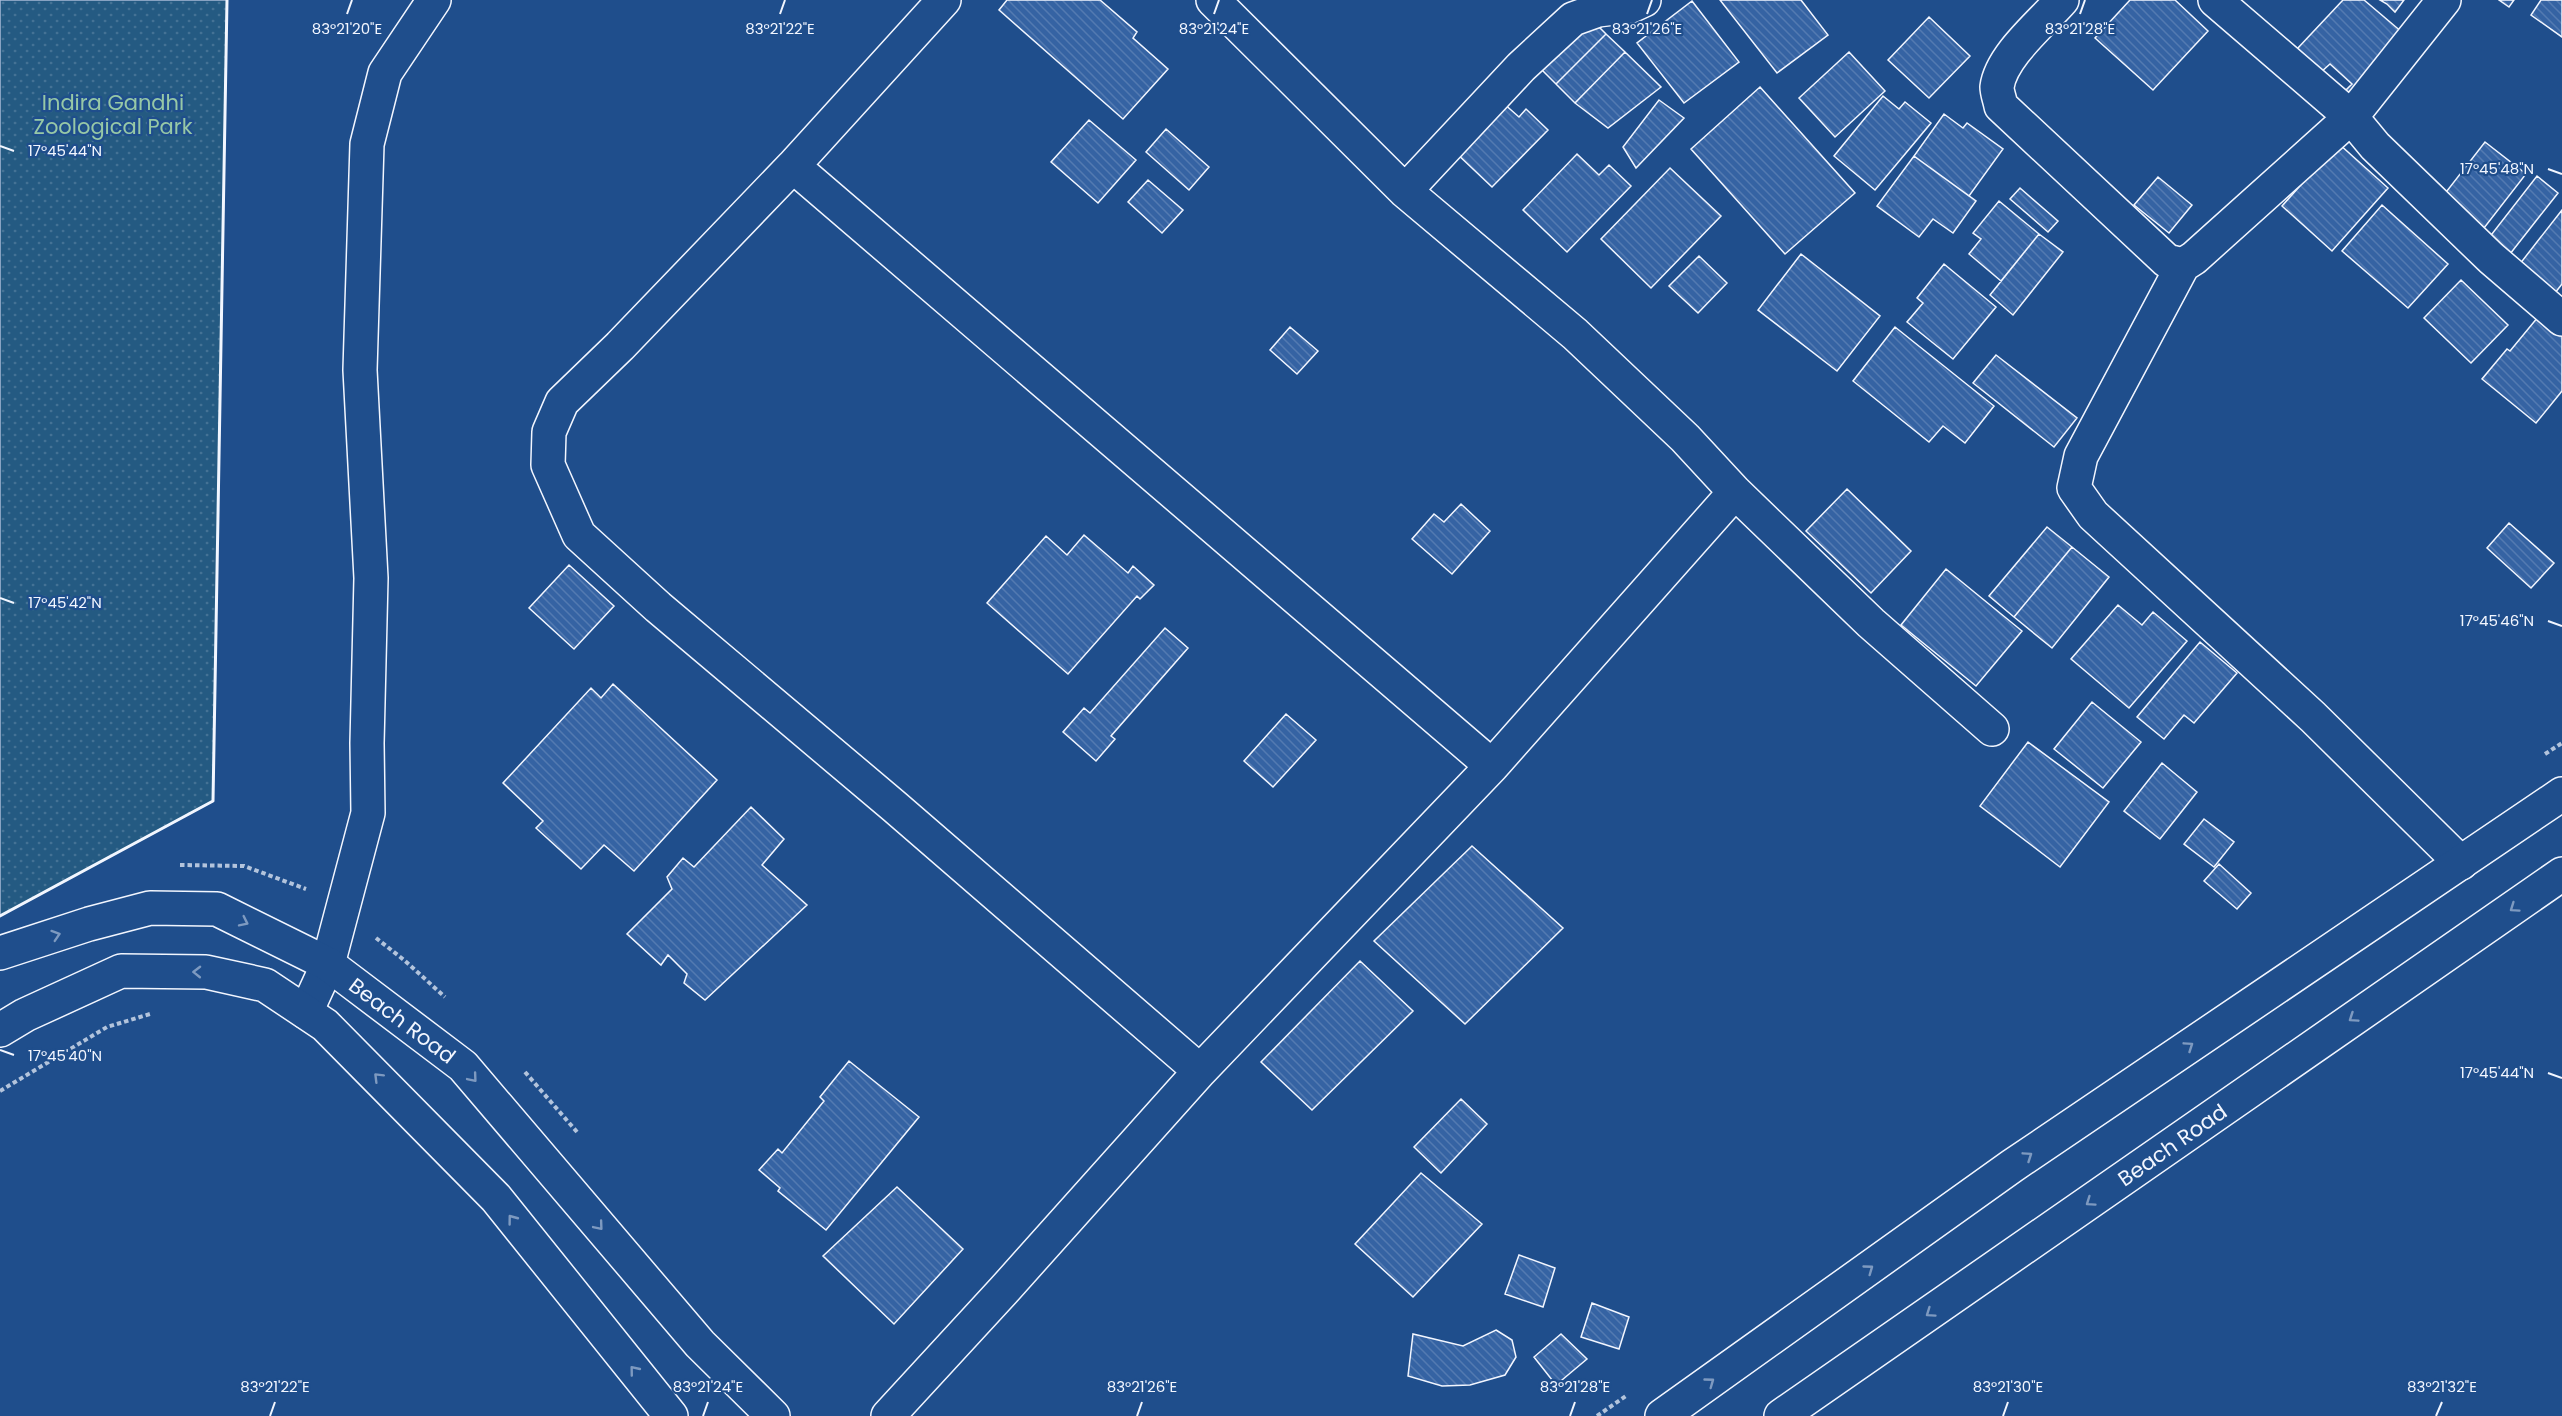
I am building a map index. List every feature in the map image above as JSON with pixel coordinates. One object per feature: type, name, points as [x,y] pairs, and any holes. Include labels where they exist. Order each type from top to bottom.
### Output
[{"type":"street","points":[[306,1012],[328,964],[368,813],[367,743],[371,578],[360,370],[367,144],[385,73],[434,0]]},
{"type":"street","points":[[944,0],[793,166],[620,346],[562,402],[549,432],[548,465],[579,535],[641,592],[895,807],[1200,1071]]},
{"type":"street","points":[[1213,0],[1405,191],[1575,334],[1685,438],[1735,492],[1871,623],[1992,729]]},
{"type":"street","points":[[1405,191],[1521,67],[1573,19],[1598,9],[1631,6],[1644,0]]},
{"type":"street","points":[[2062,0],[2015,51],[2003,69],[1997,89],[2001,106],[2167,261],[2183,265]]},
{"type":"street","points":[[2215,0],[2351,117],[2375,146],[2491,258],[2562,319]]},
{"type":"street","points":[[2444,0],[2351,117],[2194,258],[2183,265],[2081,456],[2074,488],[2093,515],[2313,717],[2461,863]]},
{"type":"street","points":[[793,166],[1492,766]]},
{"type":"street","points":[[888,1416],[1200,1071],[1492,766],[1735,492]]},
{"type":"street","points":[[1662,1416],[2012,1166],[2562,794]]},
{"type":"street","name":"Beach Road","points":[[1781,1416],[2562,874]]},
{"type":"street","name":"Beach Road","points":[[0,953],[89,924],[150,908],[217,909],[328,964],[463,1066],[700,1344],[773,1416]]},
{"type":"street","points":[[0,1030],[25,1015],[121,971],[206,972],[265,985],[325,1024],[496,1198],[671,1416]]},
{"type":"path","points":[[0,1091],[107,1027],[152,1014]]},
{"type":"green space","name":"Indira Gandhi Zoological Park","points":[[0,0],[227,0],[213,801],[0,916]]},
{"type":"building","points":[[1007,0],[1100,0],[1137,32],[1133,38],[1168,69],[1123,119],[999,10]]},
{"type":"building","points":[[1720,0],[1801,0],[1828,35],[1777,73]]},
{"type":"building","points":[[2130,0],[2175,0],[2208,31],[2153,90],[2095,38]]},
{"type":"building","points":[[2343,0],[2364,0],[2403,33],[2354,99],[2344,92],[2352,84],[2330,64],[2321,72],[2297,49]]},
{"type":"building","points":[[2380,0],[2404,0],[2395,12]]},
{"type":"building","points":[[2499,0],[2514,0],[2509,7]]},
{"type":"building","points":[[2541,0],[2562,0],[2562,37],[2531,15]]},
{"type":"building","points":[[1692,1],[1739,62],[1684,103],[1637,43]]},
{"type":"building","points":[[1588,16],[1606,34],[1556,84],[1538,66]]},
{"type":"building","points":[[1929,17],[1970,56],[1929,98],[1888,60]]},
{"type":"building","points":[[1606,34],[1625,52],[1575,103],[1556,84]]},
{"type":"building","points":[[1625,52],[1661,87],[1608,128],[1575,103]]},
{"type":"building","points":[[1849,52],[1885,91],[1835,137],[1799,98]]},
{"type":"building","points":[[1760,87],[1855,193],[1785,254],[1691,149]]},
{"type":"building","points":[[1883,96],[1899,109],[1905,102],[1931,123],[1875,190],[1834,156]]},
{"type":"building","points":[[1659,100],[1684,118],[1636,168],[1623,147]]},
{"type":"building","points":[[1502,102],[1519,117],[1526,109],[1548,130],[1492,187],[1454,151]]},
{"type":"building","points":[[1944,114],[1963,128],[1967,123],[2003,149],[1969,196],[1914,156]]},
{"type":"building","points":[[1089,120],[1136,160],[1098,203],[1051,162]]},
{"type":"building","points":[[1166,129],[1209,167],[1189,190],[1146,152]]},
{"type":"building","points":[[2485,142],[2526,174],[2484,228],[2443,196]]},
{"type":"building","points":[[2338,143],[2388,188],[2332,251],[2282,206]]},
{"type":"building","points":[[1577,154],[1599,175],[1609,165],[1631,186],[1567,252],[1523,210]]},
{"type":"building","points":[[1914,156],[1976,201],[1953,233],[1933,219],[1919,237],[1877,206]]},
{"type":"building","points":[[1670,168],[1721,216],[1651,288],[1601,239]]},
{"type":"building","points":[[2537,176],[2558,193],[2510,254],[2488,239]]},
{"type":"building","points":[[2158,177],[2192,205],[2169,233],[2134,205]]},
{"type":"building","points":[[1148,180],[1183,210],[1162,233],[1128,202]]},
{"type":"building","points":[[2020,188],[2058,221],[2048,232],[2010,199]]},
{"type":"building","points":[[1999,201],[2039,234],[2001,281],[1969,254],[1981,239],[1973,233]]},
{"type":"building","points":[[2382,205],[2448,264],[2408,308],[2342,251]]},
{"type":"building","points":[[2562,210],[2562,284],[2555,293],[2519,265]]},
{"type":"building","points":[[2039,234],[2063,252],[2013,315],[1990,295]]},
{"type":"building","points":[[1801,254],[1880,316],[1837,371],[1758,310]]},
{"type":"building","points":[[1699,256],[1727,283],[1698,313],[1669,286]]},
{"type":"building","points":[[1944,264],[1996,307],[1953,359],[1907,322],[1923,303],[1917,298]]},
{"type":"building","points":[[2461,280],[2508,325],[2471,363],[2424,318]]},
{"type":"building","points":[[2538,317],[2562,336],[2562,391],[2536,423],[2482,379],[2507,349],[2510,351]]},
{"type":"building","points":[[1290,327],[1318,351],[1297,374],[1270,350]]},
{"type":"building","points":[[1895,327],[1994,406],[1965,443],[1943,426],[1929,442],[1853,381]]},
{"type":"building","points":[[1996,355],[2077,418],[2054,447],[1973,383]]},
{"type":"building","points":[[1847,489],[1911,551],[1871,593],[1806,531]]},
{"type":"building","points":[[1461,504],[1490,531],[1452,574],[1412,539],[1434,514],[1444,522]]},
{"type":"building","points":[[2509,523],[2554,563],[2531,588],[2487,548]]},
{"type":"building","points":[[2047,527],[2072,547],[2014,617],[1989,596]]},
{"type":"building","points":[[1084,535],[1128,573],[1133,566],[1154,585],[1140,599],[1137,596],[1068,674],[987,603],[1046,536],[1067,555]]},
{"type":"building","points":[[2072,547],[2109,577],[2052,648],[2014,617]]},
{"type":"building","points":[[569,565],[614,606],[574,649],[529,608]]},
{"type":"building","points":[[1946,569],[2022,631],[1976,686],[1901,625]]},
{"type":"building","points":[[2118,605],[2142,625],[2153,612],[2187,641],[2129,708],[2071,659]]},
{"type":"building","points":[[1165,628],[1188,648],[1111,736],[1115,739],[1096,761],[1063,732],[1084,708],[1090,713]]},
{"type":"building","points":[[2200,642],[2237,673],[2194,723],[2184,715],[2164,739],[2137,717]]},
{"type":"building","points":[[613,684],[717,780],[634,871],[604,845],[581,869],[536,828],[543,821],[503,783],[591,688],[601,698]]},
{"type":"building","points":[[2092,702],[2141,742],[2103,788],[2054,749]]},
{"type":"building","points":[[1286,714],[1316,740],[1273,787],[1244,761]]},
{"type":"building","points":[[2028,742],[2109,802],[2060,867],[1980,806]]},
{"type":"building","points":[[2162,763],[2197,792],[2160,839],[2124,811]]},
{"type":"building","points":[[751,807],[784,839],[762,865],[807,905],[705,1000],[684,983],[687,974],[668,955],[661,965],[627,934],[672,889],[667,877],[683,858],[694,867]]},
{"type":"building","points":[[2204,819],[2234,842],[2214,867],[2184,844]]},
{"type":"building","points":[[1472,846],[1563,928],[1465,1024],[1374,941]]},
{"type":"building","points":[[2219,864],[2251,893],[2237,909],[2204,881]]},
{"type":"building","points":[[1360,961],[1413,1011],[1312,1110],[1261,1062]]},
{"type":"building","points":[[849,1061],[919,1117],[826,1230],[778,1191],[780,1188],[759,1170],[778,1149],[782,1153],[824,1101],[820,1097]]},
{"type":"building","points":[[1461,1099],[1487,1124],[1441,1173],[1414,1147]]},
{"type":"building","points":[[1421,1173],[1482,1224],[1413,1297],[1355,1244]]},
{"type":"building","points":[[897,1187],[963,1249],[894,1324],[823,1256]]},
{"type":"building","points":[[1519,1255],[1555,1268],[1543,1307],[1505,1294]]},
{"type":"building","points":[[1592,1303],[1629,1317],[1619,1349],[1581,1337]]},
{"type":"building","points":[[1496,1330],[1512,1340],[1516,1357],[1505,1375],[1470,1385],[1442,1386],[1408,1376],[1413,1334],[1463,1346]]},
{"type":"building","points":[[1561,1334],[1587,1359],[1556,1385],[1534,1357]]},
{"type":"wall","points":[[0,916],[213,801],[227,0]]}]
